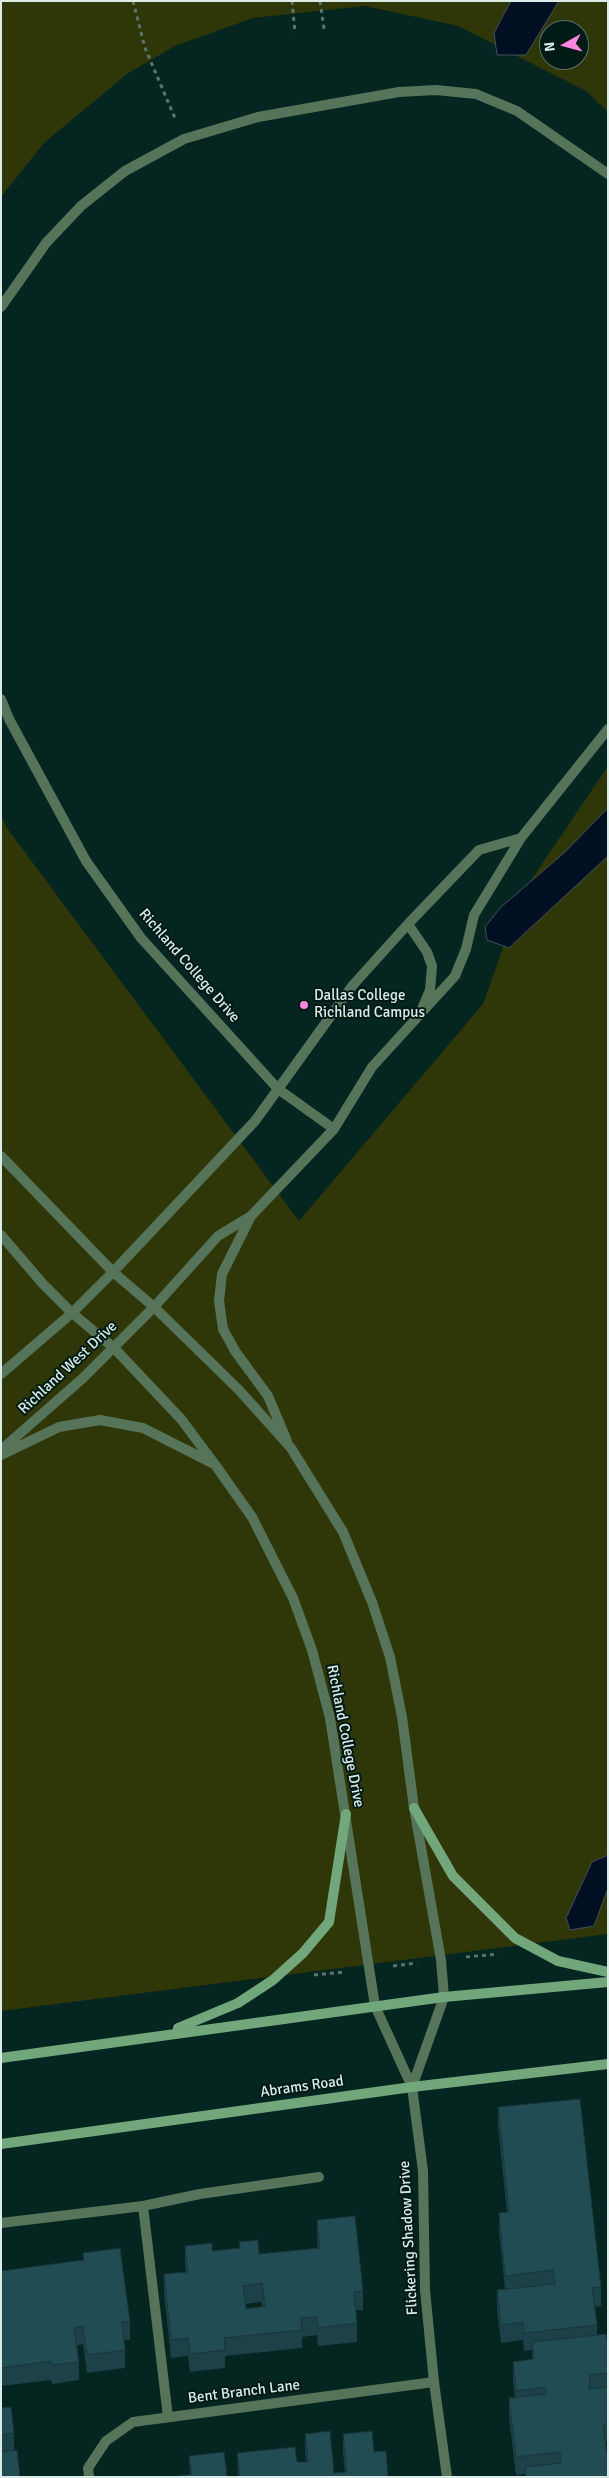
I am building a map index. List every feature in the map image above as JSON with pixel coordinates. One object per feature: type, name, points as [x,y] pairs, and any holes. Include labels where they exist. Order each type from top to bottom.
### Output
[{"type":"main road","points":[[414,1808],[453,1876],[515,1938],[558,1961],[608,1972]]},
{"type":"main road","points":[[161,2034],[238,2003],[273,1980],[308,1947],[329,1922],[346,1814]]},
{"type":"main road","points":[[1,2058],[161,2034],[444,1997],[608,1982]]},
{"type":"main road","name":"Abrams Road","points":[[1,2144],[412,2086],[608,2064]]},
{"type":"street","points":[[1,307],[46,243],[81,206],[126,171],[184,139],[258,116],[398,92],[436,90],[476,94],[517,111],[608,174]]},
{"type":"street","name":"Richland College Drive","points":[[1,699],[14,727],[86,860],[141,938],[278,1089],[334,1129]]},
{"type":"street","points":[[154,1306],[218,1236],[251,1216],[334,1129],[372,1067],[455,976],[466,949],[474,915],[522,838],[608,729]]},
{"type":"street","points":[[1,1374],[72,1313],[255,1121],[353,985],[478,850],[522,838]]},
{"type":"street","points":[[408,924],[427,952],[432,966],[430,990],[417,1019]]},
{"type":"street","points":[[1,1156],[113,1272],[154,1306],[239,1390],[291,1448]]},
{"type":"street","points":[[251,1216],[222,1274],[219,1301],[223,1328],[236,1351],[268,1396],[291,1448],[344,1532],[372,1602],[391,1666],[402,1717],[414,1808],[441,1960],[444,1997],[412,2086]]},
{"type":"street","name":"Richland College Drive","points":[[1,1235],[72,1313],[114,1348],[181,1419],[252,1517],[293,1598],[306,1633],[330,1718],[374,2006]]},
{"type":"street","name":"Richland West Drive","points":[[1,1450],[114,1348],[154,1306]]},
{"type":"street","points":[[1,1455],[58,1427],[100,1420],[143,1428],[216,1466]]},
{"type":"street","name":"Flickering Shadow Drive","points":[[374,2006],[412,2086],[422,2171],[425,2290],[434,2382],[447,2477]]},
{"type":"street","points":[[1,2222],[144,2206],[200,2194],[318,2177]]},
{"type":"street","points":[[144,2206],[168,2417]]},
{"type":"street","name":"Bent Branch Lane","points":[[89,2477],[88,2468],[106,2442],[133,2422],[434,2382]]},
{"type":"path","points":[[134,1],[145,48],[184,139]]},
{"type":"path","points":[[292,1],[295,33]]},
{"type":"path","points":[[320,1],[324,29]]},
{"type":"path","points":[[466,1957],[502,1954]]},
{"type":"path","points":[[393,1966],[419,1962]]},
{"type":"path","points":[[311,1976],[350,1971]]},
{"type":"green space","points":[[1,1],[608,1],[608,112],[586,91],[545,70],[589,70],[589,20],[539,20],[539,67],[458,26],[365,6],[253,18],[175,46],[127,74],[44,143],[1,197]]},
{"type":"green space","points":[[608,766],[608,1934],[1,2011],[1,815],[7,828],[299,1221],[483,1004],[523,892]]},
{"type":"water","points":[[511,1],[559,1],[547,20],[539,20],[539,34],[526,55],[497,55],[494,33]]},
{"type":"water","points":[[608,808],[608,856],[509,948],[487,940],[485,927],[500,908],[565,852]]},
{"type":"water","points":[[608,1855],[608,1888],[594,1926],[570,1930],[566,1918],[592,1862]]},
{"type":"building","points":[[580,2099],[601,2287],[592,2288],[597,2325],[524,2333],[523,2322],[501,2325],[497,2290],[555,2284],[553,2270],[505,2276],[499,2213],[509,2212],[498,2107]]},
{"type":"building","points":[[355,2216],[363,2291],[354,2292],[357,2323],[318,2328],[317,2317],[301,2318],[302,2330],[224,2338],[225,2350],[190,2354],[188,2338],[171,2340],[164,2274],[188,2272],[185,2246],[212,2243],[212,2251],[240,2248],[239,2242],[258,2240],[259,2254],[320,2248],[317,2220]],"holes":[[[262,2283],[265,2306],[246,2309],[243,2286]]]},
{"type":"building","points":[[120,2248],[130,2321],[122,2322],[125,2350],[87,2355],[83,2326],[74,2328],[79,2362],[52,2365],[51,2361],[1,2368],[1,2271],[84,2260],[83,2253]]},
{"type":"building","points":[[606,2334],[608,2373],[590,2375],[589,2389],[608,2387],[608,2424],[603,2425],[608,2454],[608,2477],[526,2477],[525,2467],[561,2463],[560,2452],[516,2457],[509,2398],[546,2394],[545,2387],[516,2391],[513,2362],[534,2359],[532,2342]]},
{"type":"building","points":[[11,2407],[14,2433],[1,2435],[1,2408]]},
{"type":"building","points":[[330,2431],[334,2473],[347,2472],[343,2434],[372,2431],[374,2452],[386,2451],[388,2477],[240,2477],[237,2453],[295,2447],[297,2462],[308,2462],[305,2434]]},
{"type":"building","points":[[17,2450],[20,2477],[1,2477],[1,2452]]},
{"type":"building","points":[[224,2452],[227,2477],[177,2477],[192,2474],[189,2456]]},
{"type":"place","name":"Dallas College Richland Campus","points":[[304,1005]]}]
